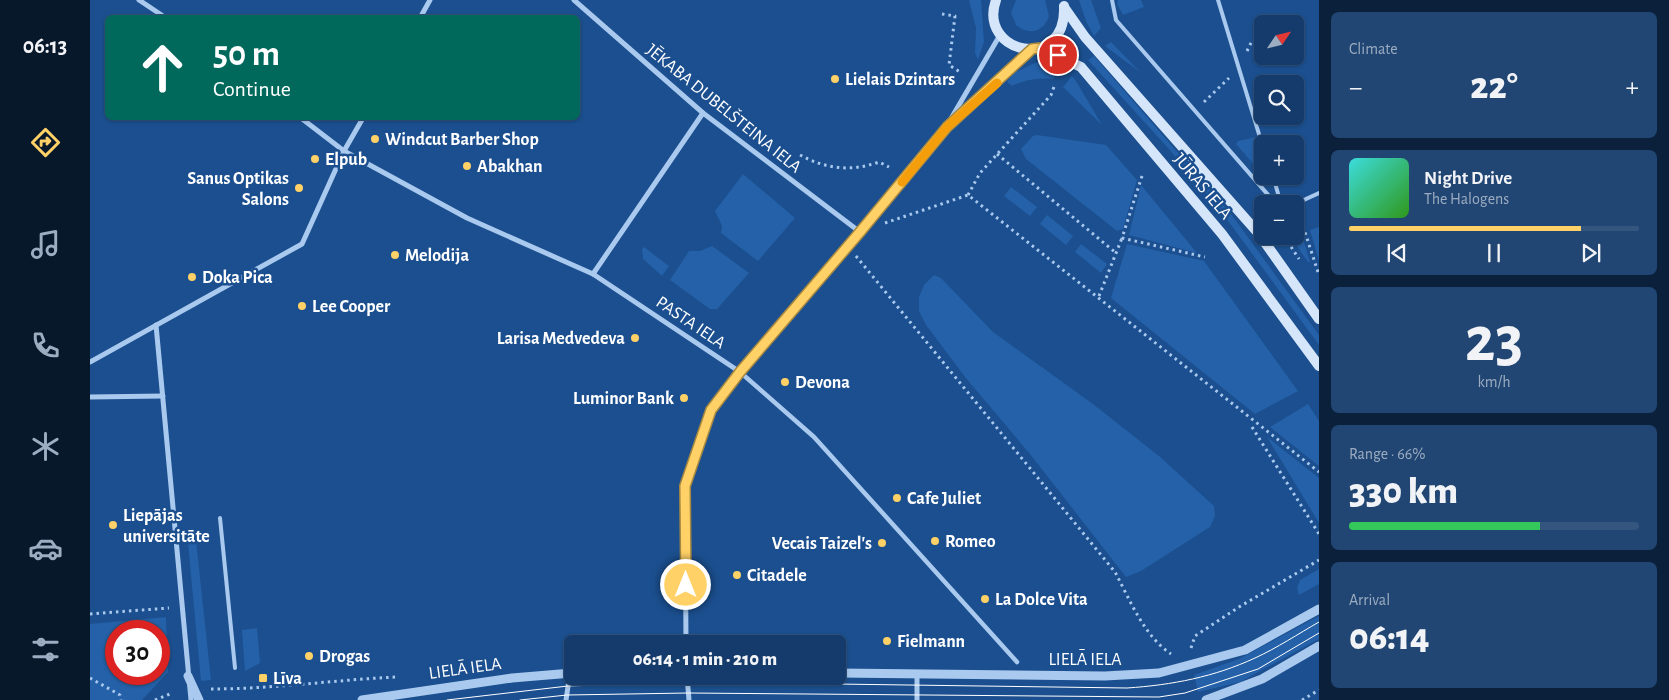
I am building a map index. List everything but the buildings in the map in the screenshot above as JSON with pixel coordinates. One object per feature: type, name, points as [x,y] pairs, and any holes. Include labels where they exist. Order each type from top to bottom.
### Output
[{"type":"main road","points":[[994,2],[995,22],[1000,34]]},
{"type":"main road","points":[[1037,49],[1059,34],[1064,23],[1063,3]]},
{"type":"main road","name":"JŪRAS IELA","points":[[1063,3],[1088,41],[1254,224]]},
{"type":"main road","name":"JŪRAS IELA","points":[[1000,34],[1015,47],[1037,49],[1081,67],[1222,234],[1319,366]]},
{"type":"main road","name":"JŪRAS IELA","points":[[1270,245],[1319,319]]},
{"type":"street","points":[[139,0],[162,15]]},
{"type":"street","points":[[422,15],[430,0]]},
{"type":"street","name":"JĒKABA DUBELŠTEINA IELA","points":[[574,0],[703,112],[860,232]]},
{"type":"street","points":[[947,127],[1000,34]]},
{"type":"street","points":[[686,635],[685,486],[711,410],[740,372],[947,127],[1037,49]]},
{"type":"street","points":[[594,274],[703,112]]},
{"type":"street","name":"PASTA IELA","points":[[304,120],[344,151],[467,218],[594,274],[740,372],[814,437],[1017,662]]},
{"type":"street","points":[[90,362],[302,244],[344,151],[362,120]]},
{"type":"street","points":[[156,325],[191,700]]},
{"type":"street","points":[[90,397],[163,396]]},
{"type":"street","name":"LIELĀ IELA","points":[[846,673],[1105,676],[1160,673],[1185,668],[1245,650],[1319,609]]},
{"type":"street","points":[[1206,700],[1262,679],[1319,646]]},
{"type":"street","points":[[917,673],[917,700]]},
{"type":"street","name":"LIELĀ IELA","points":[[362,700],[503,679],[564,674]]},
{"type":"street","points":[[188,676],[198,700]]},
{"type":"street","points":[[566,700],[569,685]]},
{"type":"street","points":[[688,685],[689,700]]},
{"type":"lane","points":[[1112,0],[1116,20],[1268,195]]},
{"type":"lane","points":[[1218,0],[1259,135]]},
{"type":"lane","points":[[1304,200],[1319,193]]},
{"type":"lane","points":[[220,518],[235,668]]},
{"type":"path","points":[[942,14],[955,16],[949,65],[960,72]]},
{"type":"path","points":[[1195,111],[1239,68],[1252,41]]},
{"type":"path","points":[[860,232],[968,195],[980,173],[1051,95],[1055,84]]},
{"type":"path","points":[[997,154],[1116,254]]},
{"type":"path","points":[[800,155],[812,161],[838,168],[866,166],[879,162],[889,167]]},
{"type":"path","points":[[1099,296],[1122,238],[1142,176]]},
{"type":"path","points":[[968,195],[1099,296],[1319,472]]},
{"type":"path","points":[[1304,231],[1319,275]]},
{"type":"path","points":[[1122,238],[1206,257]]},
{"type":"path","points":[[848,246],[1116,572],[1134,608],[1158,644],[1182,660],[1185,668]]},
{"type":"path","points":[[1252,427],[1319,534]]},
{"type":"path","points":[[1195,636],[1239,607],[1319,560]]},
{"type":"path","points":[[90,614],[182,608]]},
{"type":"path","points":[[205,689],[258,689],[326,681],[401,677]]},
{"type":"path","points":[[90,678],[120,695],[120,700]]},
{"type":"path","points":[[1302,700],[1319,690]]},
{"type":"path","points":[[155,700],[170,694]]},
{"type":"shaded area","points":[[969,0],[981,0],[984,42],[978,60],[975,53],[976,28]]},
{"type":"shaded area","points":[[1016,0],[1045,0],[1049,16],[1044,26],[1036,31],[1031,31],[1016,25],[1011,13]]},
{"type":"shaded area","points":[[1079,0],[1091,0],[1101,28],[1094,36],[1086,21]]},
{"type":"shaded area","points":[[1118,0],[1141,0],[1144,7],[1123,15],[1117,4]]},
{"type":"shaded area","points":[[1111,42],[1140,72],[1105,46]]},
{"type":"shaded area","points":[[1094,56],[1231,214],[1319,335],[1319,345],[1226,218],[1168,148],[1088,60]]},
{"type":"shaded area","points":[[1035,63],[1046,63],[1059,68],[1053,79],[1032,80],[1012,86],[1007,82],[1014,73]]},
{"type":"shaded area","points":[[1072,76],[1076,81],[1102,125],[1063,87]]},
{"type":"shaded area","points":[[1033,136],[1106,145],[1137,180],[1123,229],[1117,231],[1026,159],[1021,149]]},
{"type":"shaded area","points":[[1254,137],[1254,165],[1236,144],[1238,141]]},
{"type":"shaded area","points":[[743,174],[795,218],[758,261],[721,233],[722,226],[715,211]]},
{"type":"shaded area","points":[[1141,185],[1197,253],[1129,235]]},
{"type":"shaded area","points":[[1011,187],[1037,207],[1030,216],[1004,196]]},
{"type":"shaded area","points":[[1047,215],[1073,236],[1066,245],[1040,224]]},
{"type":"shaded area","points":[[1319,227],[1319,261],[1310,230]]},
{"type":"shaded area","points":[[1304,242],[1310,262],[1308,262],[1296,245],[1304,245]]},
{"type":"shaded area","points":[[1081,244],[1107,264],[1101,273],[1075,252]]},
{"type":"shaded area","points":[[1127,244],[1204,261],[1298,391],[1255,414],[1111,298]]},
{"type":"shaded area","points":[[712,246],[749,273],[717,309],[710,309],[670,280],[689,251],[700,251]]},
{"type":"shaded area","points":[[644,247],[669,266],[662,276],[643,259],[642,249]]},
{"type":"shaded area","points":[[934,275],[941,278],[993,332],[1093,404],[1159,456],[1214,506],[1215,516],[1210,527],[1141,571],[1126,577],[1030,454],[965,377],[926,325],[919,311],[919,297],[924,285]]},
{"type":"shaded area","points":[[1308,404],[1319,421],[1319,466],[1270,427]]},
{"type":"shaded area","points":[[1267,437],[1319,478],[1319,523]]},
{"type":"shaded area","points":[[195,531],[211,680],[201,681],[187,533]]},
{"type":"shaded area","points":[[1319,569],[1319,584],[1299,595],[1297,588],[1300,580]]},
{"type":"shaded area","points":[[1319,616],[1319,639],[1240,682],[1198,692],[1194,675],[1239,659]]},
{"type":"shaded area","points":[[166,617],[166,620],[133,620]]},
{"type":"shaded area","points":[[105,623],[105,685],[156,685],[142,700],[90,700],[90,624]]},
{"type":"shaded area","points":[[257,628],[260,663],[245,671],[242,630]]},
{"type":"tram line","points":[[447,700],[568,686],[688,682],[1144,687],[1192,679],[1240,665],[1271,650],[1319,622]]},
{"type":"tram line","points":[[520,700],[567,695],[688,693],[1159,697],[1185,693],[1258,669],[1319,633]]},
{"type":"slow traffic","points":[[902,182],[947,127],[997,83]]},
{"type":"place","name":"Lielais Dzintars","points":[[835,79]]},
{"type":"place","name":"Windcut Barber Shop","points":[[375,139]]},
{"type":"place","name":"Elpub","points":[[315,159]]},
{"type":"place","name":"Abakhan","points":[[467,166]]},
{"type":"place","name":"Sanus Optikas Salons","points":[[299,188]]},
{"type":"place","name":"Melodija","points":[[395,255]]},
{"type":"place","name":"Doka Pica","points":[[192,277]]},
{"type":"place","name":"Lee Cooper","points":[[302,306]]},
{"type":"place","name":"Larisa Medvedeva","points":[[635,338]]},
{"type":"place","name":"Devona","points":[[785,382]]},
{"type":"place","name":"Luminor Bank","points":[[684,398]]},
{"type":"place","name":"Cafe Juliet","points":[[897,498]]},
{"type":"place","name":"Liepājas universitāte","points":[[113,525]]},
{"type":"place","name":"Romeo","points":[[935,541]]},
{"type":"place","name":"Vecais Taizel's","points":[[882,543]]},
{"type":"place","name":"Citadele","points":[[737,575]]},
{"type":"place","name":"La Dolce Vita","points":[[985,599]]},
{"type":"place","name":"Fielmann","points":[[887,641]]},
{"type":"place","name":"Drogas","points":[[309,656]]},
{"type":"place","name":"Līva","points":[[263,678]]},
{"type":"route","points":[[686,585],[685,486],[711,410],[740,372],[947,127],[1032,49],[1041,48],[1058,55]]}]
